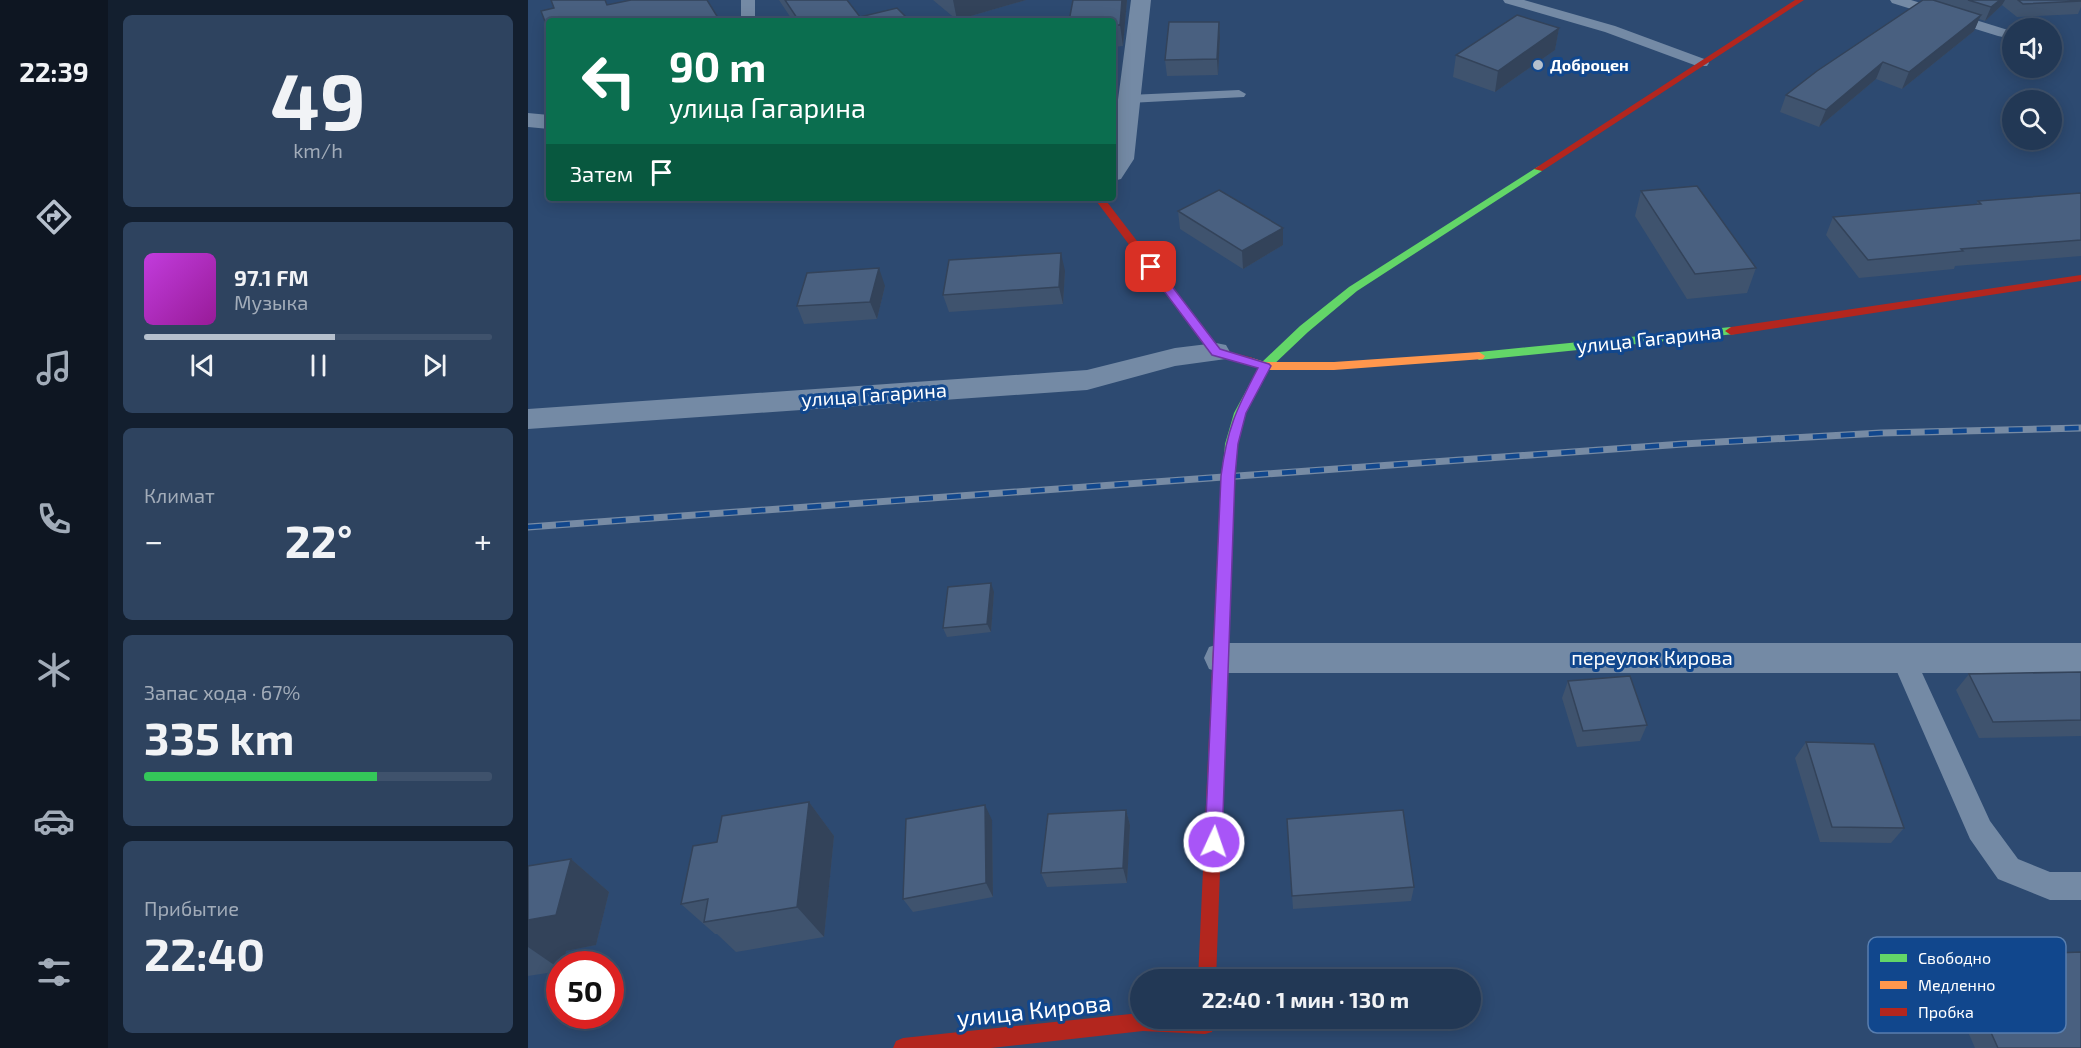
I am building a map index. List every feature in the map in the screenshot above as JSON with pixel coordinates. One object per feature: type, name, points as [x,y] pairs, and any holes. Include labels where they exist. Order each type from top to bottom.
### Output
[{"type":"main road","points":[[1208,969],[1231,444],[1240,413],[1265,366],[1304,329],[1353,289],[1800,0]]},
{"type":"main road","points":[[1101,201],[1216,352]]},
{"type":"main road","name":"улица Гагарина","points":[[1216,352],[1265,366],[1334,366],[1468,357],[1740,330],[2081,278]]},
{"type":"main road","name":"улица Кирова","points":[[903,1048],[1130,1023]]},
{"type":"street","points":[[1116,169],[1122,159],[1141,0]]},
{"type":"street","points":[[528,120],[546,122]]},
{"type":"street","name":"улица Гагарина","points":[[528,419],[1087,380],[1175,357],[1216,352]]},
{"type":"street","name":"переулок Кирова","points":[[1222,658],[2081,658]]},
{"type":"lane","points":[[748,0],[748,18]]},
{"type":"lane","points":[[1510,0],[1610,29],[1702,63]]},
{"type":"lane","points":[[1897,0],[2002,33]]},
{"type":"lane","points":[[1129,99],[1239,94]]},
{"type":"lane","points":[[1903,658],[1980,830],[2008,869],[2050,886],[2081,886]]},
{"type":"building","points":[[551,0],[605,0],[607,5],[631,0],[707,0],[718,18],[546,18],[546,24],[541,11],[554,8]]},
{"type":"building","points":[[785,0],[847,0],[860,17],[897,8],[907,18],[797,18]]},
{"type":"building","points":[[1073,0],[1122,0],[1120,25],[1116,25],[1116,18],[1070,18]]},
{"type":"building","points":[[1923,0],[1933,0],[1981,15],[1909,72],[1883,62],[1826,110],[1786,95],[1817,71]]},
{"type":"building","points":[[1968,0],[2000,0],[1991,7]]},
{"type":"building","points":[[2018,0],[2081,0],[2081,1],[2023,4]]},
{"type":"building","points":[[1517,15],[1559,28],[1498,71],[1456,55]]},
{"type":"building","points":[[1169,22],[1219,22],[1217,59],[1165,60]]},
{"type":"building","points":[[1697,186],[1756,268],[1695,274],[1641,191]]},
{"type":"building","points":[[1219,190],[1283,228],[1242,251],[1178,211]]},
{"type":"building","points":[[2081,193],[2081,240],[1961,249],[1963,251],[1868,260],[1833,217],[1981,204],[1978,201]]},
{"type":"building","points":[[1061,253],[1059,287],[943,295],[949,260]]},
{"type":"building","points":[[879,268],[870,302],[797,306],[807,273]]},
{"type":"building","points":[[991,583],[987,624],[943,628],[948,587]]},
{"type":"building","points":[[2081,672],[2081,720],[1993,722],[1969,674]]},
{"type":"building","points":[[1630,676],[1647,725],[1583,731],[1568,681]]},
{"type":"building","points":[[1806,742],[1874,744],[1904,828],[1832,827]]},
{"type":"building","points":[[809,802],[797,907],[704,922],[708,899],[681,904],[693,846],[717,842],[722,816]]},
{"type":"building","points":[[985,805],[986,883],[903,899],[906,819]]},
{"type":"building","points":[[1126,810],[1123,868],[1041,873],[1048,814]]},
{"type":"building","points":[[1403,810],[1414,887],[1292,896],[1287,819]]},
{"type":"building","points":[[571,859],[556,915],[528,920],[528,866]]},
{"type":"building","points":[[2081,952],[2081,1048],[1998,1048],[1991,1033],[2066,1033],[2066,953]]},
{"type":"railway","points":[[528,527],[1683,444],[1881,433],[2081,428]]},
{"type":"traffic: fast","points":[[1226,516],[1231,444],[1240,413],[1265,366],[1304,329],[1353,289],[1539,169]]},
{"type":"traffic: fast","points":[[1479,356],[1731,331]]},
{"type":"traffic: slow","points":[[1249,361],[1265,366],[1334,366],[1479,356]]},
{"type":"traffic: jam","points":[[1539,169],[1800,0]]},
{"type":"traffic: jam","points":[[1101,201],[1216,352],[1249,361]]},
{"type":"traffic: jam","points":[[1731,331],[2081,278]]},
{"type":"traffic: jam","points":[[1207,969],[1226,516]]},
{"type":"traffic: jam","points":[[903,1048],[1130,1023]]},
{"type":"place","name":"Доброцен","points":[[1538,65]]},
{"type":"route","points":[[1151,267],[1216,352],[1265,366],[1240,413],[1231,444],[1214,842]]}]
